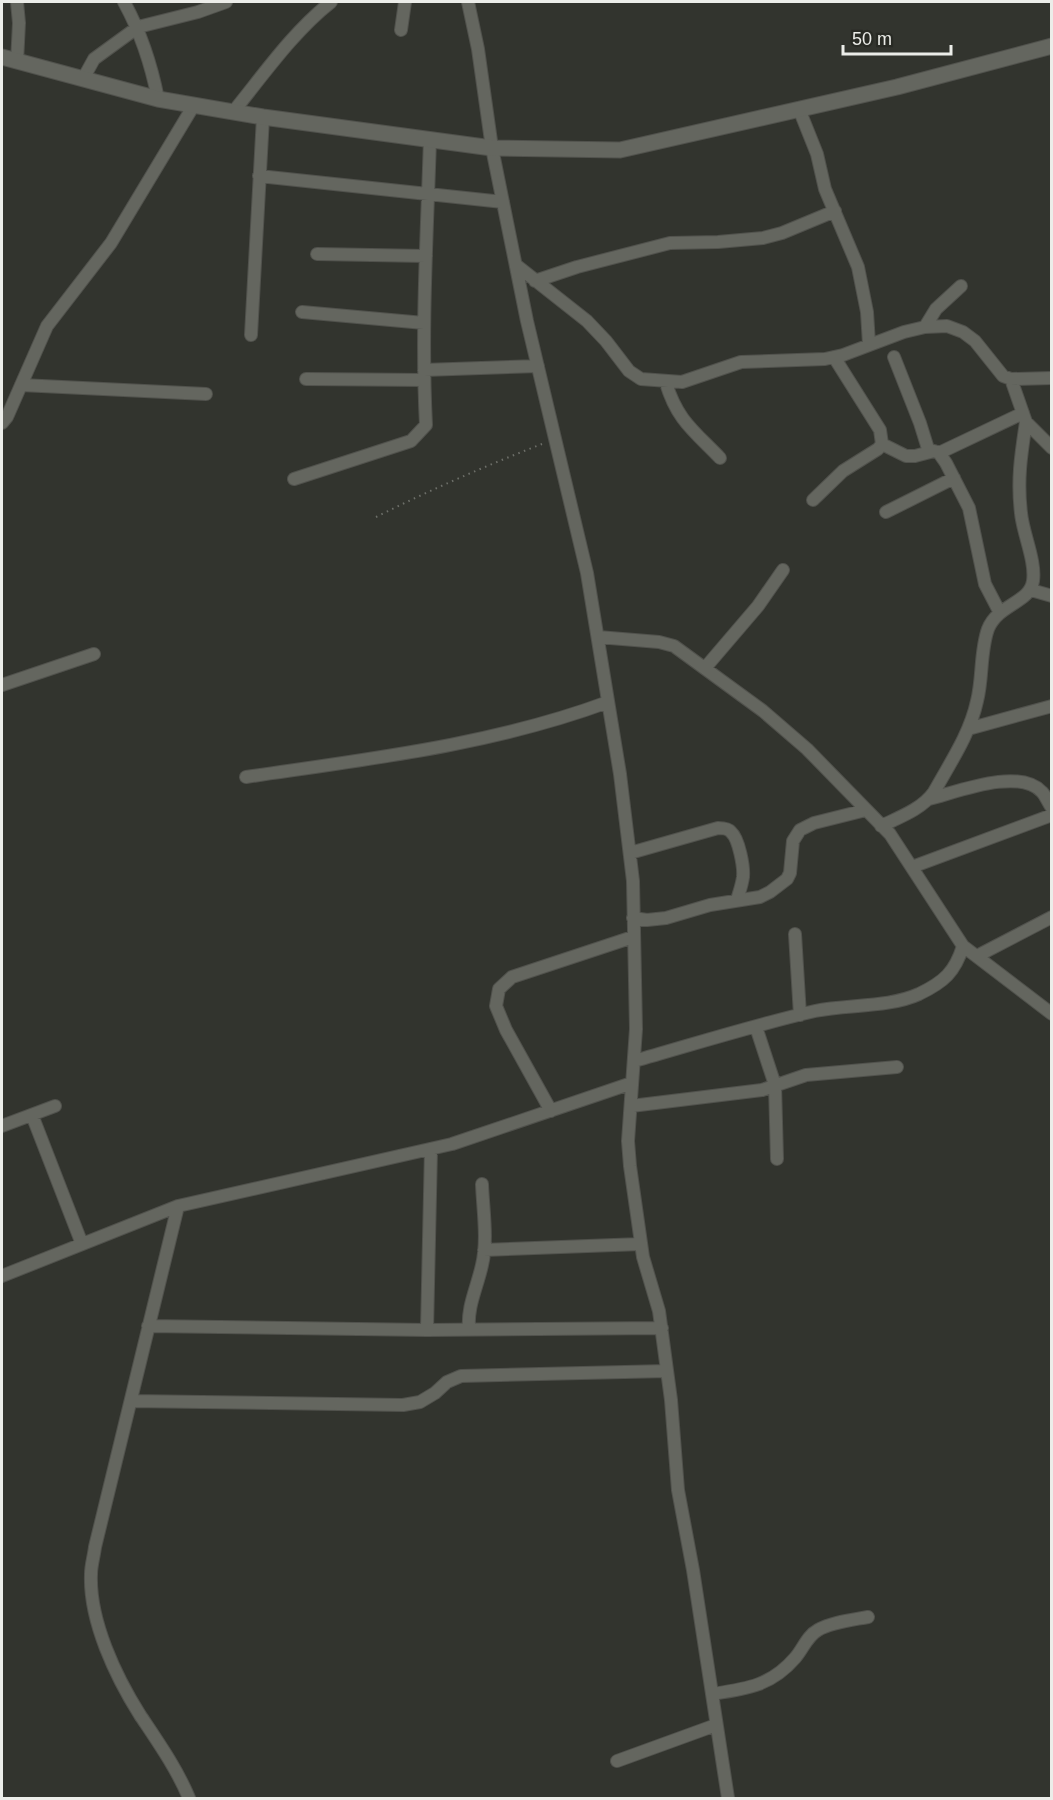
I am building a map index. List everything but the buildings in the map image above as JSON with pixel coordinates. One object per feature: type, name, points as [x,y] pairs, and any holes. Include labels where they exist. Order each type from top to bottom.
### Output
[{"type":"street","points":[[16,2],[19,23],[17,62]]},
{"type":"street","points":[[124,2],[138,27],[150,59],[158,99]]},
{"type":"street","points":[[83,79],[94,59],[138,27],[198,12],[226,2]]},
{"type":"street","points":[[232,112],[292,39],[314,15],[331,2]]},
{"type":"street","points":[[401,30],[405,2]]},
{"type":"street","points":[[468,2],[478,49],[492,148],[516,265],[587,573],[630,853],[633,881],[636,1029],[628,1141],[630,1167],[641,1244],[662,1328],[678,1491],[728,1798]]},
{"type":"street","points":[[2,57],[158,99],[263,117],[492,148],[620,150],[897,87],[1052,46]]},
{"type":"street","points":[[2,423],[7,417],[47,326],[111,243],[194,105]]},
{"type":"street","points":[[799,109],[817,153],[825,189],[860,277],[867,312],[869,344]]},
{"type":"street","points":[[251,335],[263,117]]},
{"type":"street","points":[[294,478],[411,441],[426,425],[424,323],[430,139]]},
{"type":"street","points":[[260,176],[503,202]]},
{"type":"street","points":[[535,281],[577,267],[670,243],[763,238],[782,233],[835,211]]},
{"type":"street","points":[[317,254],[426,256]]},
{"type":"street","points":[[516,265],[587,321],[629,371],[641,379],[666,383],[682,382],[741,362],[834,357],[904,332],[925,327],[947,326],[963,332],[975,341],[1003,376],[1011,379],[1052,378]]},
{"type":"street","points":[[925,327],[936,309],[961,286]]},
{"type":"street","points":[[302,312],[424,323]]},
{"type":"street","points":[[813,500],[843,471],[878,449],[882,444],[880,430],[834,357]]},
{"type":"street","points":[[894,357],[934,453],[954,478],[972,519],[985,584],[999,612]]},
{"type":"street","points":[[306,379],[424,375],[538,366]]},
{"type":"street","points":[[1011,379],[1024,418],[1052,448]]},
{"type":"street","points":[[666,383],[679,415],[720,458]]},
{"type":"street","points":[[21,385],[206,394]]},
{"type":"street","points":[[882,444],[906,456],[934,453],[1024,418]]},
{"type":"street","points":[[929,799],[968,729],[978,698],[988,629],[999,612],[1025,597],[1031,590],[1034,573],[1021,513],[1018,472],[1024,418]]},
{"type":"street","points":[[886,512],[954,478]]},
{"type":"street","points":[[705,668],[758,606],[783,570]]},
{"type":"street","points":[[1031,590],[1052,596]]},
{"type":"street","points":[[598,637],[659,642],[674,646],[782,726],[882,826],[901,849],[963,946],[1052,1014]]},
{"type":"street","points":[[2,685],[94,654]]},
{"type":"street","points":[[246,777],[472,741],[547,722],[608,702]]},
{"type":"street","points":[[968,729],[1052,706]]},
{"type":"street","points":[[882,826],[929,799],[1008,781],[1033,786],[1041,792],[1052,808]]},
{"type":"street","points":[[633,918],[647,920],[666,918],[710,905],[760,897],[787,879],[790,873],[793,841],[800,830],[814,823],[866,810]]},
{"type":"street","points":[[912,867],[1052,815]]},
{"type":"street","points":[[630,853],[724,828],[731,832],[737,843],[743,868],[743,879],[737,900]]},
{"type":"street","points":[[977,956],[1052,917]]},
{"type":"street","points":[[795,934],[800,1015]]},
{"type":"street","points":[[551,1111],[506,1030],[496,1006],[499,989],[512,977],[633,937]]},
{"type":"street","points":[[634,1061],[800,1015],[895,1001],[917,994],[937,983],[957,965],[963,946]]},
{"type":"street","points":[[756,1027],[776,1085],[777,1159]]},
{"type":"street","points":[[631,1106],[730,1095],[776,1085],[806,1075],[897,1067]]},
{"type":"street","points":[[2,1276],[178,1206],[452,1144],[632,1083]]},
{"type":"street","points":[[2,1126],[55,1106]]},
{"type":"street","points":[[32,1115],[82,1244]]},
{"type":"street","points":[[427,1330],[431,1149]]},
{"type":"street","points":[[469,1330],[470,1303],[483,1264],[482,1184]]},
{"type":"street","points":[[178,1206],[95,1547],[91,1574],[92,1594],[107,1651],[138,1713],[172,1765],[189,1798]]},
{"type":"street","points":[[484,1250],[641,1244]]},
{"type":"street","points":[[148,1326],[427,1330],[662,1328]]},
{"type":"street","points":[[131,1401],[403,1405],[420,1402],[447,1382],[461,1376],[667,1371]]},
{"type":"street","points":[[712,1694],[749,1689],[766,1682],[784,1670],[817,1630],[868,1617]]},
{"type":"street","points":[[617,1761],[716,1725]]},
{"type":"path","points":[[376,517],[473,471],[556,439]]}]
